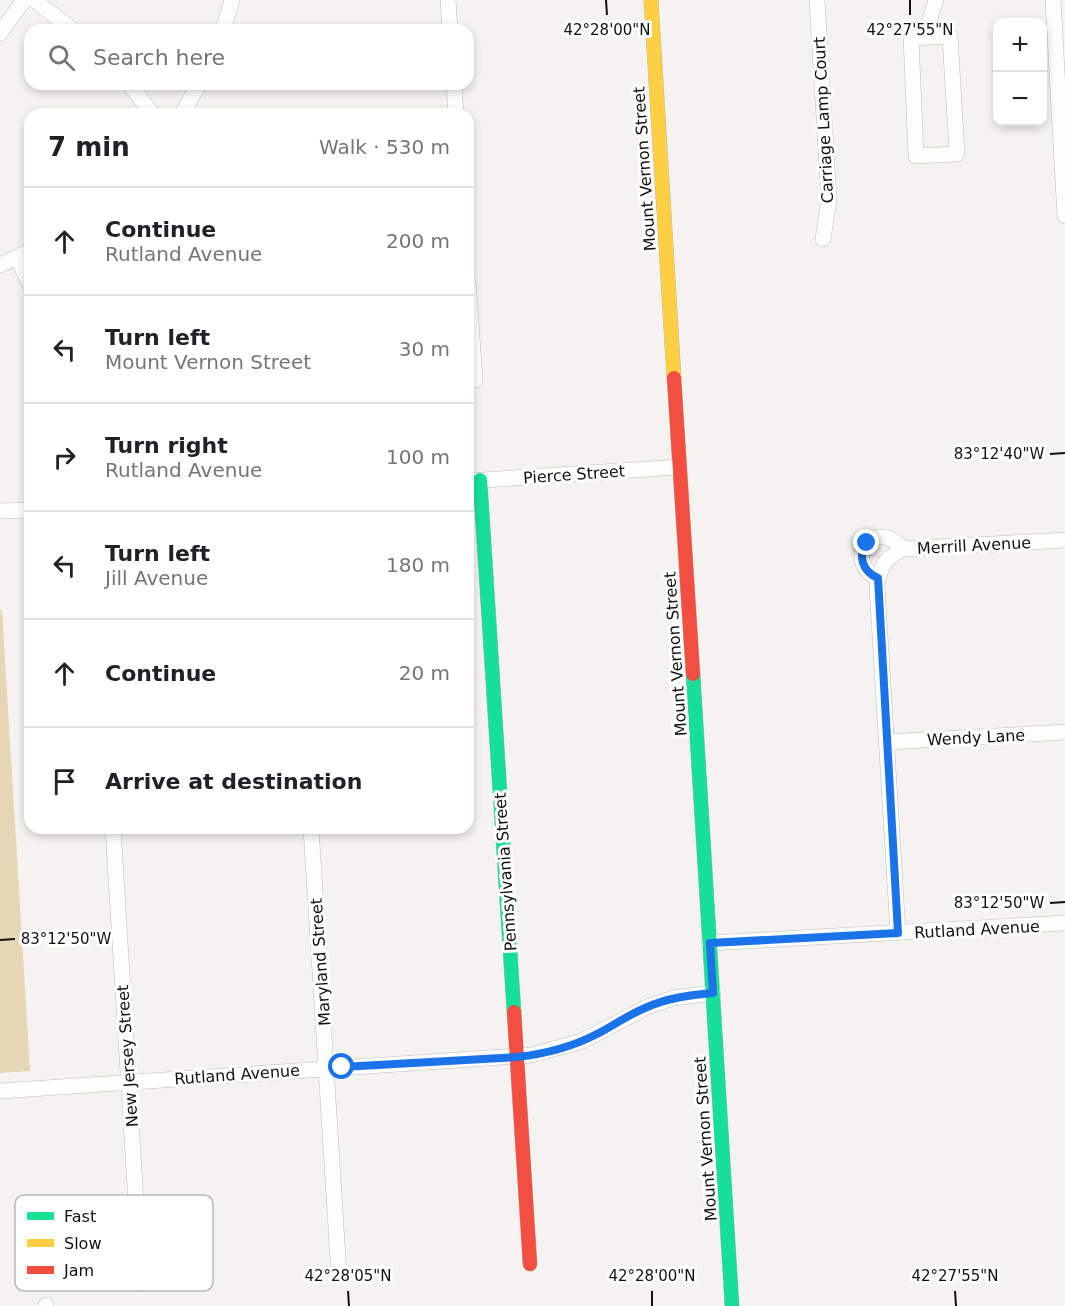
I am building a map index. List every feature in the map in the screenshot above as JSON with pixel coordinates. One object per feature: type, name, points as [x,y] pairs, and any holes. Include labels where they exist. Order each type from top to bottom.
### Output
[{"type":"street","points":[[0,33],[24,0]]},
{"type":"street","points":[[34,0],[65,24]]},
{"type":"street","points":[[225,24],[232,0]]},
{"type":"street","points":[[448,0],[450,24]]},
{"type":"street","name":"Mount Vernon Street","points":[[651,0],[732,1306]]},
{"type":"street","name":"Carriage Lamp Court","points":[[817,0],[829,200],[823,240]]},
{"type":"street","points":[[929,37],[929,21],[936,0]]},
{"type":"street","points":[[1053,0],[1065,216]]},
{"type":"street","points":[[950,36],[957,154],[916,156],[911,38],[929,37],[950,36]]},
{"type":"street","points":[[134,90],[148,108]]},
{"type":"street","points":[[185,108],[196,90]]},
{"type":"street","points":[[454,90],[456,108]]},
{"type":"street","points":[[0,265],[23,255]]},
{"type":"street","points":[[474,366],[475,380]]},
{"type":"street","name":"Pierce Street","points":[[474,481],[679,467]]},
{"type":"street","name":"Pennsylvania Street","points":[[474,481],[530,1263]]},
{"type":"street","points":[[0,512],[24,510]]},
{"type":"street","points":[[898,933],[878,578],[868,572],[863,564],[862,549],[879,536],[896,541],[904,549]]},
{"type":"street","name":"Merrill Avenue","points":[[878,578],[886,560],[904,549],[1065,540]]},
{"type":"street","name":"Wendy Lane","points":[[887,742],[1065,732]]},
{"type":"street","name":"New Jersey Street","points":[[113,834],[136,1195]]},
{"type":"street","name":"Maryland Street","points":[[311,834],[339,1275]]},
{"type":"street","name":"Rutland Avenue","points":[[710,943],[1065,923]]},
{"type":"street","name":"Rutland Avenue","points":[[0,1091],[517,1057],[549,1051],[582,1041],[647,1007],[664,1001],[713,993]]},
{"type":"shaded area","points":[[0,610],[2,610],[30,1071],[0,1073]]},
{"type":"traffic: fast","points":[[480,480],[514,1012]]},
{"type":"traffic: fast","points":[[693,674],[732,1306]]},
{"type":"traffic: slow","points":[[651,0],[674,378]]},
{"type":"traffic: jam","points":[[674,378],[693,674]]},
{"type":"traffic: jam","points":[[514,1012],[530,1264]]},
{"type":"route","points":[[342,1067],[517,1057],[565,1047],[596,1035],[647,1007],[673,998],[713,993],[710,943],[898,933],[878,578],[868,572],[863,564],[862,549],[867,543]]}]
